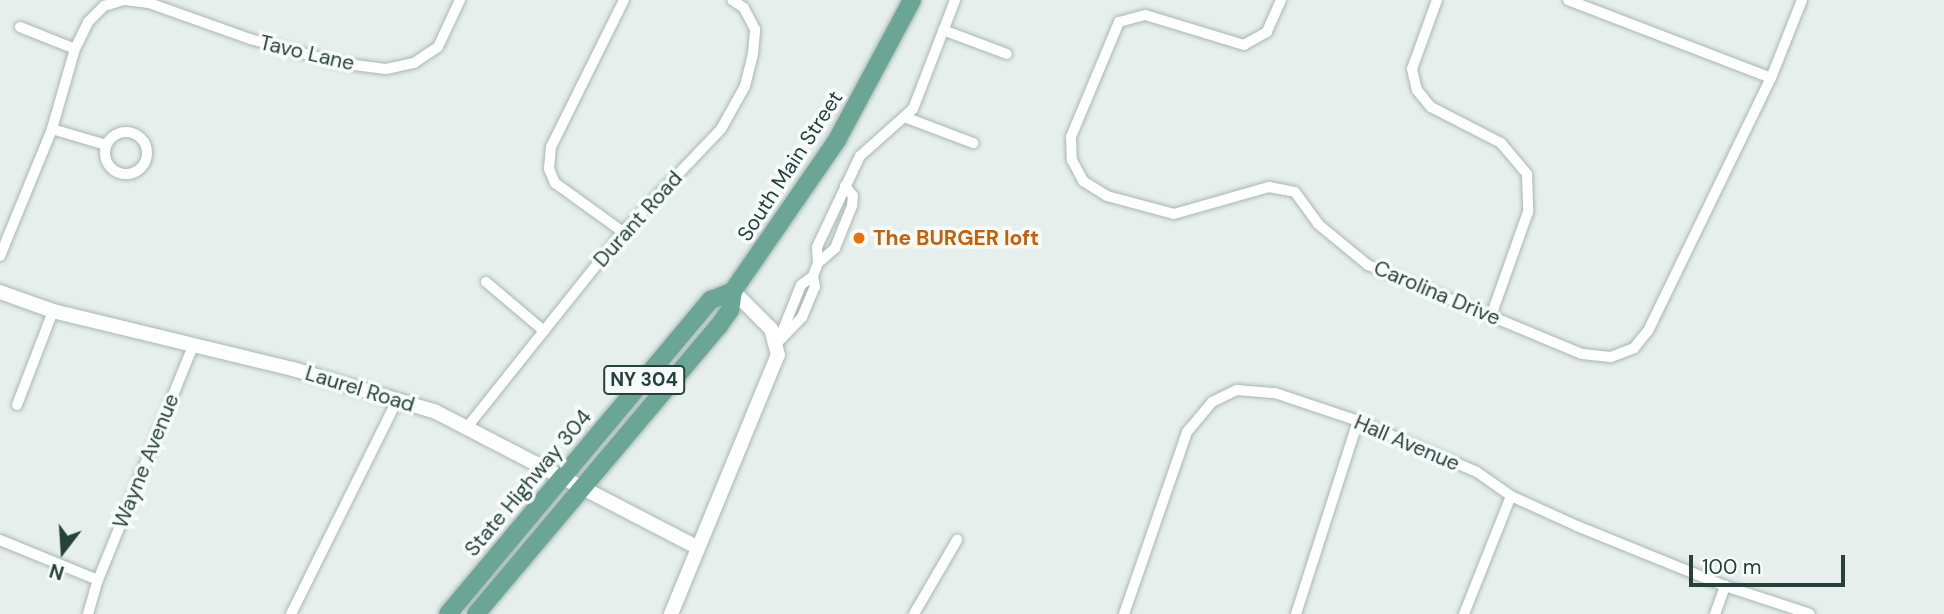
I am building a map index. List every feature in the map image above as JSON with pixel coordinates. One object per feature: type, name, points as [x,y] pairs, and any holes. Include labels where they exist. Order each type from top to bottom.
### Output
[{"type":"main road","name":"South Main Street","points":[[733,291],[837,140],[912,0]]},
{"type":"main road","name":"State Highway 304","points":[[448,614],[711,300],[733,291]]},
{"type":"main road","name":"NY 304","points":[[476,614],[728,314],[733,291]]},
{"type":"street","name":"Tavo Lane","points":[[0,256],[52,129],[75,49],[89,22],[104,6],[125,0],[149,3],[250,39],[326,60],[386,69],[414,63],[438,47],[460,0]]},
{"type":"street","points":[[624,0],[551,147],[549,169],[555,183],[624,232]]},
{"type":"street","name":"Durant Road","points":[[468,426],[624,232],[721,129],[745,86],[755,29],[744,8],[732,0]]},
{"type":"street","points":[[778,342],[802,317],[815,287],[813,276],[818,263],[817,247],[867,145],[908,118],[955,0]]},
{"type":"street","name":"Carolina Drive","points":[[1281,0],[1267,32],[1244,45],[1225,43],[1145,15],[1119,22],[1071,137],[1072,160],[1083,181],[1107,196],[1174,214],[1269,187],[1296,192],[1318,224],[1368,265],[1582,354],[1611,357],[1634,348],[1665,298],[1770,78],[1802,0]]},
{"type":"street","points":[[1437,0],[1412,69],[1417,90],[1431,107],[1500,143],[1527,174],[1528,212],[1491,316]]},
{"type":"street","points":[[1568,0],[1770,78]]},
{"type":"street","points":[[20,27],[75,49]]},
{"type":"street","points":[[943,30],[1007,54]]},
{"type":"street","points":[[908,118],[973,143]]},
{"type":"street","points":[[52,129],[106,145]]},
{"type":"street","points":[[133,132],[144,141],[146,159],[137,171],[118,172],[107,162],[106,145],[115,134],[133,132]]},
{"type":"street","points":[[818,263],[835,248],[852,206],[853,196],[845,186]]},
{"type":"street","points":[[486,282],[544,331]]},
{"type":"street","points":[[671,614],[696,547],[777,359],[778,342],[763,318],[733,291]]},
{"type":"street","name":"Laurel Road","points":[[0,292],[53,311],[192,348],[293,369],[397,400],[468,426],[696,547]]},
{"type":"street","points":[[17,405],[53,311]]},
{"type":"street","name":"Wayne Avenue","points":[[88,614],[98,580],[192,348]]},
{"type":"street","name":"Hall Avenue","points":[[1124,614],[1187,432],[1212,401],[1237,390],[1275,393],[1358,421],[1477,472],[1511,496],[1725,586],[1810,614]]},
{"type":"street","points":[[291,614],[397,400]]},
{"type":"street","points":[[1296,614],[1358,421]]},
{"type":"street","points":[[1464,614],[1511,496]]},
{"type":"street","points":[[0,540],[98,580]]},
{"type":"street","points":[[914,614],[957,540]]},
{"type":"street","points":[[1715,614],[1725,586]]},
{"type":"place","name":"The BURGER loft","points":[[859,238]]}]
